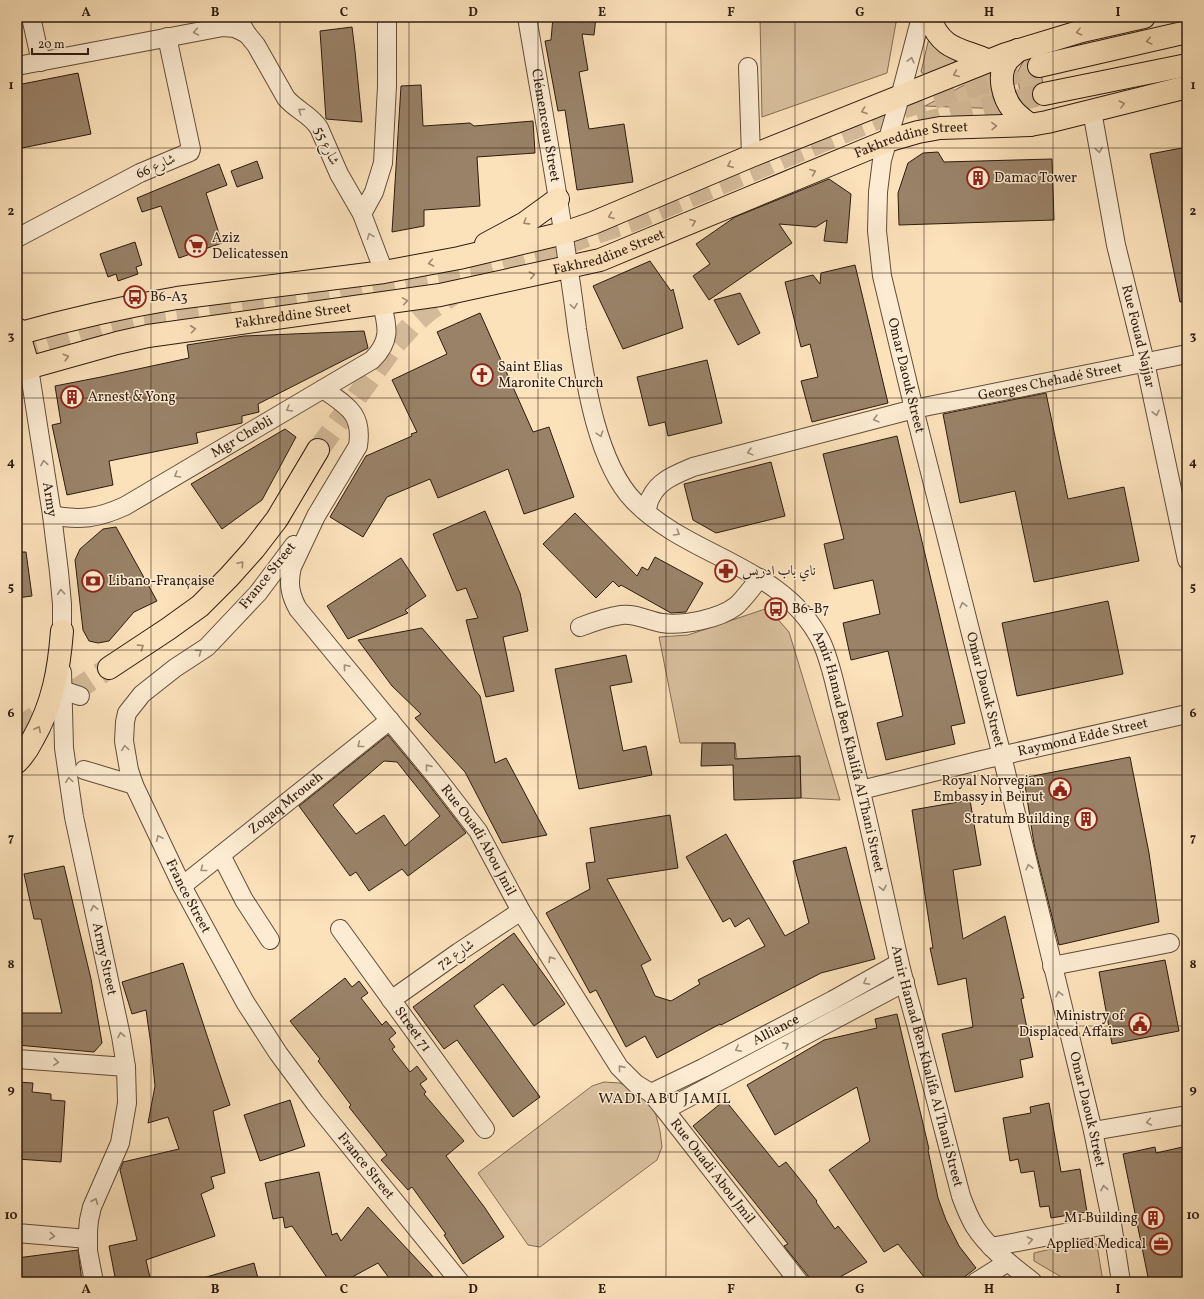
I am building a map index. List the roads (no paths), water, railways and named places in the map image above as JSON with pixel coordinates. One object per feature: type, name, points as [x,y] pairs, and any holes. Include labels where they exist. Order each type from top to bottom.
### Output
[{"type":"main road","points":[[929,17],[936,32],[947,44],[989,61]]},
{"type":"main road","points":[[23,370],[18,332],[108,311],[171,299],[384,272],[459,258],[564,233],[650,200],[750,156],[854,114],[1018,50],[1082,31],[1144,17]]},
{"type":"main road","points":[[1039,66],[1187,32]]},
{"type":"main road","points":[[1018,50],[1006,62],[1002,86],[1008,104],[1030,125]]},
{"type":"main road","points":[[1044,94],[1187,65]]},
{"type":"main road","name":"Fakhreddine Street","points":[[23,370],[117,343],[148,336],[440,295],[568,268],[600,260],[887,141],[918,132],[940,128],[1030,125],[1187,88]]},
{"type":"main road","points":[[459,258],[525,223],[558,199]]},
{"type":"main road","points":[[109,668],[200,606],[229,577],[254,549],[277,518],[318,450]]},
{"type":"main road","points":[[17,762],[22,758],[37,732],[50,700],[58,668],[62,631]]},
{"type":"street","points":[[31,17],[41,62]]},
{"type":"street","name":"شارع 55","points":[[238,17],[247,34],[256,45],[286,98],[291,104],[315,122],[336,168],[362,214],[384,272]]},
{"type":"street","points":[[362,214],[374,192],[383,163],[388,86],[387,17]]},
{"type":"street","name":"Clémenceau Street","points":[[527,17],[564,233],[568,268]]},
{"type":"street","name":"Omar Daouk Street","points":[[921,17],[882,160],[879,185],[877,231],[882,276],[914,409],[1002,756],[1093,1131],[1112,1224],[1121,1282]]},
{"type":"street","points":[[17,66],[223,27],[235,28],[247,34]]},
{"type":"street","name":"شارع 66","points":[[17,238],[140,173],[190,152],[191,149],[166,37]]},
{"type":"street","points":[[748,67],[750,156]]},
{"type":"street","name":"Rue Fouad Najjar","points":[[1092,111],[1116,245],[1145,362],[1187,560]]},
{"type":"street","name":"Amir Hamad Ben Khalifa Al Thani Street","points":[[568,268],[584,371],[591,404],[603,446],[610,465],[620,484],[632,499],[646,512],[686,538],[760,578],[778,590],[801,610],[820,638],[830,665],[861,790],[899,963],[961,1196],[967,1213],[976,1228],[992,1247],[1033,1282]]},
{"type":"street","name":"Mgr Chebli","points":[[52,515],[66,518],[81,518],[96,517],[111,513],[372,360],[380,352],[385,343],[387,334],[387,323],[382,304]]},
{"type":"street","name":"Georges Chehadé Street","points":[[646,512],[650,496],[660,485],[672,476],[693,467],[914,409],[1187,354]]},
{"type":"street","name":"Army","points":[[23,370],[52,515],[61,598],[62,631]]},
{"type":"street","name":"Rue Ouadi Abou Jmil","points":[[322,389],[346,406],[354,414],[360,435],[358,446],[316,516],[292,567],[290,585],[294,602],[298,609],[434,774],[478,832],[521,912],[619,1067],[636,1084],[651,1093],[799,1282]]},
{"type":"street","name":"France Street","points":[[316,516],[258,593],[207,647],[175,668],[142,694],[127,713],[124,722],[124,741],[128,770],[182,886],[245,1002],[278,1053],[315,1104],[460,1282]]},
{"type":"street","points":[[580,627],[605,618],[622,615],[637,616],[661,623],[678,624],[703,619],[721,614],[735,606],[760,578]]},
{"type":"street","name":"Army Street","points":[[62,631],[64,748],[74,817],[119,1028],[126,1067],[128,1103],[120,1143],[92,1207],[88,1225],[88,1251],[94,1282]]},
{"type":"street","points":[[62,690],[80,696]]},
{"type":"street","name":"Raymond Edde Street","points":[[861,790],[1187,714]]},
{"type":"street","name":"Zoqaq Mroueh","points":[[182,886],[390,720]]},
{"type":"street","points":[[84,770],[134,785]]},
{"type":"street","points":[[221,855],[244,900],[270,940]]},
{"type":"street","name":"شارع 72","points":[[391,1000],[459,952],[521,912]]},
{"type":"street","name":"Street 71","points":[[340,929],[485,1129]]},
{"type":"street","points":[[1052,966],[1170,943]]},
{"type":"street","name":"Alliance","points":[[651,1093],[703,1068],[840,996],[899,963]]},
{"type":"street","name":"Alliance","points":[[665,1110],[905,982]]},
{"type":"street","points":[[17,1058],[126,1067]]},
{"type":"street","points":[[1093,1131],[1187,1115]]},
{"type":"street","points":[[992,1247],[1112,1224]]},
{"type":"street","points":[[17,1233],[88,1239]]},
{"type":"street","points":[[976,1282],[1008,1262]]},
{"type":"tunnel","points":[[17,356],[110,328],[143,321],[347,292],[476,267],[573,241],[629,222],[905,107],[1039,66]]},
{"type":"tunnel","points":[[919,124],[1044,94]]},
{"type":"tunnel","points":[[318,450],[395,344],[412,325],[428,311],[459,290]]},
{"type":"tunnel","points":[[17,729],[109,668]]},
{"type":"place","name":"Damac Tower","points":[[978,178]]},
{"type":"place","name":"Aziz Delicatessen","points":[[196,246]]},
{"type":"place","name":"B6-A3","points":[[135,297]]},
{"type":"place","name":"Saint Elias Maronite Church","points":[[482,375]]},
{"type":"place","name":"Arnest & Yong","points":[[72,397]]},
{"type":"place","name":"ناي باب ادريس","points":[[726,571]]},
{"type":"place","name":"Libano-Française","points":[[93,581]]},
{"type":"place","name":"B6-B7","points":[[776,609]]},
{"type":"place","name":"Royal Norvegian Embassy in Beirut","points":[[1060,789]]},
{"type":"place","name":"Stratum Building","points":[[1086,819]]},
{"type":"place","name":"Ministry of Displaced Affairs","points":[[1140,1024]]},
{"type":"place","name":"M1 Building","points":[[1153,1218]]},
{"type":"place","name":"Applied Medical","points":[[1161,1244]]},
{"type":"district","name":"WADI ABU JAMIL","points":[[665,1099]]}]
